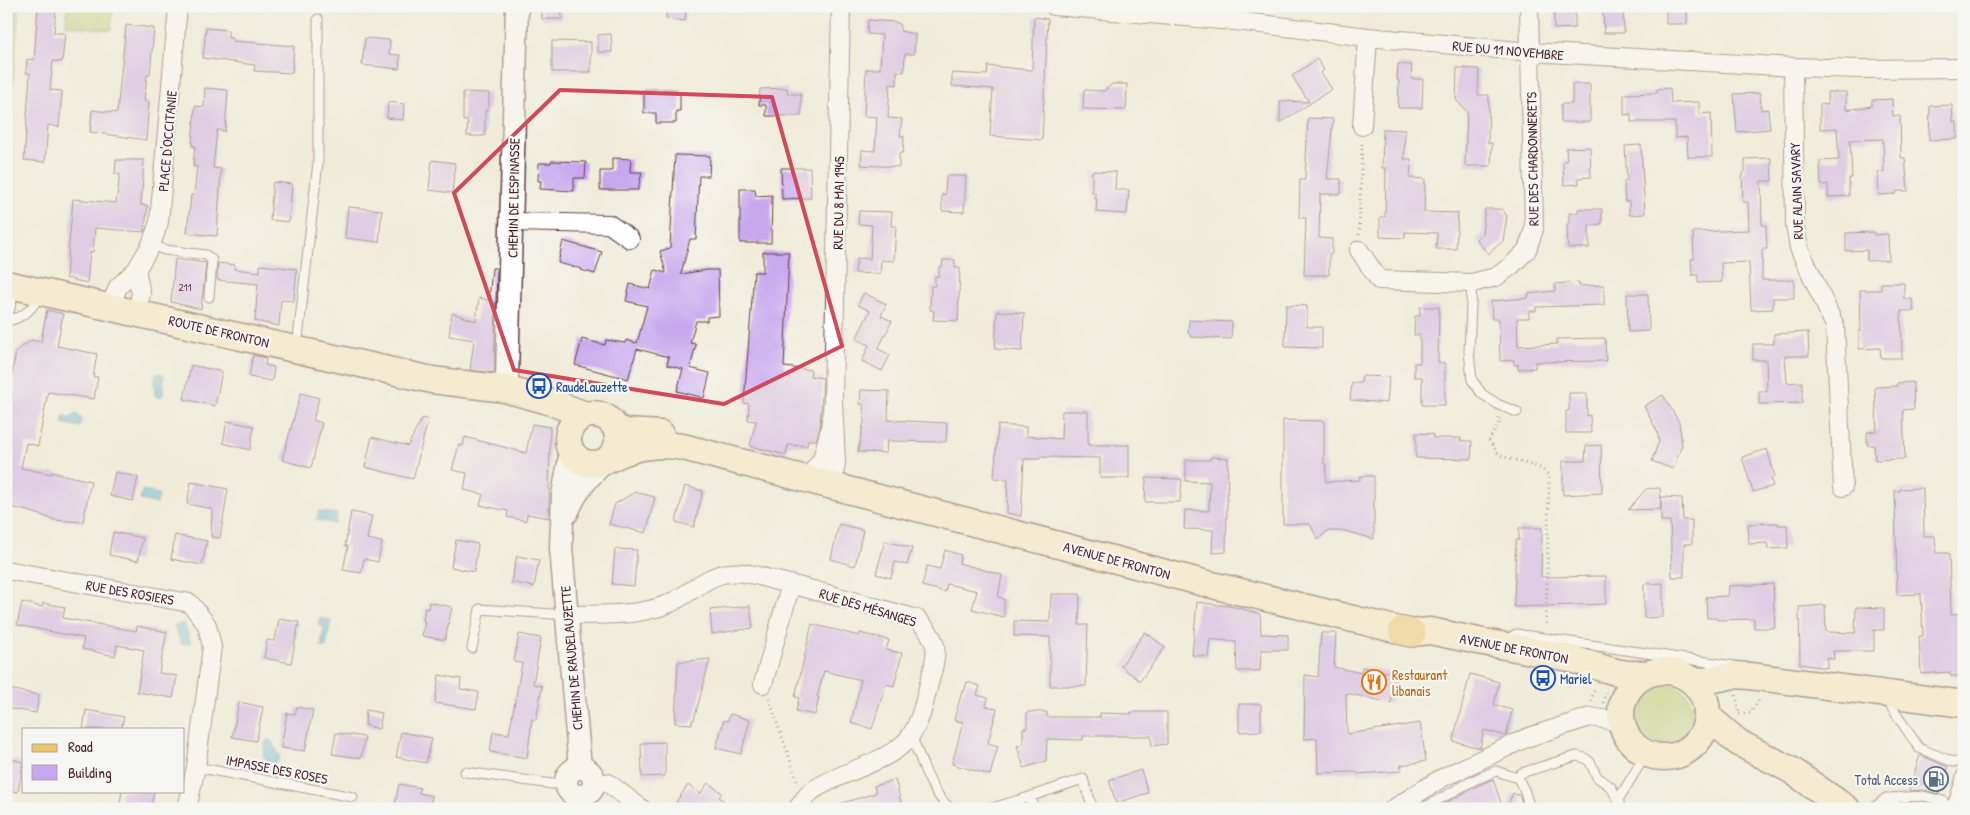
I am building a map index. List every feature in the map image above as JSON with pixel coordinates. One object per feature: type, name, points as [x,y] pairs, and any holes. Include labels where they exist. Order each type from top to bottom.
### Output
[{"type":"main road","name":"ROUTE DE FRONTON","points":[[17,284],[128,304],[271,343],[432,380]]},
{"type":"main road","points":[[432,380],[505,389],[545,400],[586,415],[603,416],[616,428],[619,441],[615,453],[608,460],[600,464],[580,462],[553,418],[532,408],[468,393],[432,380]]},
{"type":"main road","points":[[569,442],[575,422],[586,415]]},
{"type":"main road","name":"AVENUE DE FRONTON","points":[[616,428],[626,432],[681,436],[731,451],[824,474],[1208,584],[1412,629],[1564,657],[1628,674],[1670,671],[1692,680],[1705,681],[1734,675],[1746,681],[1776,680],[1964,704]]},
{"type":"main road","name":"AVENUE DE FRONTON","points":[[608,460],[638,447],[666,445],[824,474]]},
{"type":"main road","name":"AVENUE DE FRONTON","points":[[1412,629],[1429,641],[1592,677],[1607,686],[1621,712],[1625,735],[1634,746],[1646,754]]},
{"type":"main road","points":[[1621,712],[1631,685],[1646,674]]},
{"type":"main road","points":[[1646,754],[1670,757],[1682,754],[1700,738],[1705,727],[1707,711],[1702,692],[1692,680]]},
{"type":"main road","name":"AVENUE DE FRONTON","points":[[1707,711],[1746,681]]},
{"type":"main road","points":[[1707,711],[1739,743],[1791,770],[1847,809]]},
{"type":"main road","points":[[1692,747],[1739,743]]},
{"type":"street","name":"PLACE D'OCCITANIE","points":[[128,304],[118,287],[136,270],[151,244],[159,222],[178,6]]},
{"type":"street","name":"CHEMIN DE LESPINASSE","points":[[505,389],[508,378],[517,6]]},
{"type":"street","name":"RUE DU 8 MAI 1945","points":[[824,474],[836,463],[833,400],[841,6]]},
{"type":"street","name":"RUE DU 11 NOVEMBRE","points":[[1054,6],[1245,14],[1368,37],[1530,52],[1861,69],[1964,68]]},
{"type":"street","name":"RUE DES CHARDONNERETS","points":[[1359,250],[1379,280],[1472,283],[1496,277],[1511,266],[1527,250],[1534,229],[1529,6]]},
{"type":"street","points":[[1362,126],[1368,37]]},
{"type":"street","name":"RUE ALAIN SAVARY","points":[[1793,66],[1794,226],[1799,248],[1835,326],[1843,487]]},
{"type":"street","points":[[512,222],[609,224],[630,240]]},
{"type":"street","points":[[128,304],[141,292],[136,270]]},
{"type":"street","name":"CHEMIN DE RAUDELAUZETTE","points":[[569,442],[563,495],[561,548],[580,787]]},
{"type":"street","name":"CHEMIN DE RAUDELAUZETTE","points":[[561,548],[565,517],[573,498],[585,480],[608,460]]},
{"type":"street","name":"RUE DES ROSIERS","points":[[6,570],[190,603],[207,625],[212,647],[196,766],[187,809]]},
{"type":"street","name":"RUE DES MÉSANGES","points":[[567,615],[626,614],[648,611],[670,603],[714,576],[740,572],[917,619],[929,630],[936,642],[937,656],[919,719],[911,735],[901,745],[884,756],[821,785],[810,792],[800,804]]},
{"type":"street","points":[[764,684],[791,584]]},
{"type":"street","points":[[1393,809],[1440,779],[1526,738],[1590,717],[1621,712]]},
{"type":"street","points":[[580,787],[608,783],[642,809]]},
{"type":"lane","points":[[297,349],[318,162],[318,19]]},
{"type":"lane","points":[[151,244],[166,250],[206,255],[212,260],[209,298]]},
{"type":"lane","points":[[1472,283],[1469,352],[1472,380],[1482,394],[1517,412]]},
{"type":"lane","points":[[17,284],[128,304]]},
{"type":"lane","points":[[17,284],[34,306],[20,319],[7,322],[17,284]]},
{"type":"lane","points":[[166,310],[248,330],[271,343]]},
{"type":"lane","points":[[472,648],[480,609],[567,615]]},
{"type":"lane","points":[[1487,643],[1516,634],[1724,664],[1741,668],[1746,681]]},
{"type":"lane","points":[[1888,694],[1892,708],[1919,748],[1953,762],[1964,761]]},
{"type":"lane","points":[[911,735],[935,790],[943,802],[951,809]]},
{"type":"lane","points":[[1619,804],[1646,754]]},
{"type":"lane","points":[[1518,778],[1521,773],[1576,756],[1585,758],[1590,762],[1597,777],[1611,787],[1619,804]]},
{"type":"lane","name":"IMPASSE DES ROSES","points":[[196,766],[353,798]]},
{"type":"lane","points":[[1951,809],[1964,768]]},
{"type":"lane","points":[[1422,809],[1496,770],[1518,778],[1530,809]]},
{"type":"lane","points":[[465,772],[580,787]]},
{"type":"lane","points":[[988,809],[1029,798],[1082,779],[1093,809]]},
{"type":"lane","points":[[1873,809],[1886,798],[1924,796],[1944,801],[1951,809]]},
{"type":"lane","points":[[1029,798],[1036,809]]},
{"type":"lane","points":[[1886,798],[1902,809]]},
{"type":"path","points":[[1359,250],[1362,126]]},
{"type":"path","points":[[1499,404],[1498,424],[1490,440],[1499,455],[1541,468],[1549,476],[1546,634]]},
{"type":"path","points":[[764,684],[800,804]]},
{"type":"path","points":[[1591,708],[1591,698],[1596,687]]},
{"type":"highlighted area","points":[[560,90],[772,97],[842,346],[724,404],[514,370],[454,193]]},
{"type":"green space","points":[[6,6],[19,6],[6,172]]},
{"type":"green space","points":[[67,6],[113,6],[111,30],[66,25]]},
{"type":"green space","points":[[1658,684],[1670,684],[1681,689],[1689,697],[1694,708],[1692,726],[1681,739],[1670,744],[1658,744],[1647,739],[1639,731],[1634,720],[1634,708],[1639,697],[1647,689]]},
{"type":"water","points":[[156,374],[164,375],[163,395],[159,398],[155,395],[154,381]]},
{"type":"water","points":[[74,414],[77,414],[82,419],[80,427],[62,423],[64,416],[72,417]]},
{"type":"water","points":[[142,490],[159,494],[157,504],[140,500]]},
{"type":"water","points":[[319,511],[337,514],[335,524],[316,520]]},
{"type":"water","points":[[319,618],[331,620],[326,647],[321,647],[324,627],[318,625]]},
{"type":"water","points":[[184,623],[191,642],[182,645],[174,626]]},
{"type":"water","points":[[269,739],[280,756],[279,760],[275,763],[268,761],[263,756],[266,741]]},
{"type":"building","points":[[38,6],[56,6],[54,33],[65,33],[62,62],[53,61],[50,90],[62,91],[59,127],[48,125],[45,162],[24,160],[30,73],[26,73],[27,59],[34,60]]},
{"type":"building","points":[[542,6],[561,6],[562,19],[542,19]]},
{"type":"building","points":[[667,6],[686,6],[685,21],[666,19]]},
{"type":"building","points":[[1554,6],[1575,6],[1575,28],[1554,29]]},
{"type":"building","points":[[1603,6],[1623,6],[1624,33],[1604,33]]},
{"type":"building","points":[[1666,6],[1687,6],[1687,24],[1666,24]]},
{"type":"building","points":[[1034,17],[1048,19],[1042,140],[990,136],[993,89],[952,86],[952,73],[987,75],[988,66],[1032,70]]},
{"type":"building","points":[[868,20],[895,22],[900,24],[900,31],[915,34],[914,54],[905,54],[904,72],[897,71],[897,85],[890,84],[888,118],[902,119],[900,136],[904,136],[903,153],[899,153],[899,167],[861,165],[862,150],[875,151],[877,117],[864,116],[866,69],[880,69],[882,35],[867,34]]},
{"type":"building","points":[[126,25],[154,28],[150,75],[147,75],[144,101],[149,102],[146,140],[90,132],[92,110],[117,113]]},
{"type":"building","points":[[206,28],[228,30],[228,38],[233,38],[233,41],[294,46],[292,73],[254,71],[255,65],[203,58]]},
{"type":"building","points":[[611,34],[612,52],[598,52],[598,35]]},
{"type":"building","points":[[365,38],[390,40],[389,54],[400,55],[399,69],[362,65]]},
{"type":"building","points":[[552,41],[591,42],[591,72],[552,72]]},
{"type":"building","points":[[1317,59],[1324,70],[1321,73],[1332,89],[1280,123],[1280,101],[1309,102],[1292,76]]},
{"type":"building","points":[[1398,64],[1412,65],[1411,79],[1423,79],[1422,108],[1398,108]]},
{"type":"building","points":[[1457,68],[1479,69],[1478,95],[1489,95],[1488,143],[1492,143],[1491,166],[1465,166],[1467,112],[1456,100]]},
{"type":"building","points":[[1112,84],[1127,84],[1126,110],[1083,109],[1084,90],[1104,91]]},
{"type":"building","points":[[1572,84],[1590,84],[1590,122],[1561,122],[1561,104],[1572,104]]},
{"type":"building","points":[[205,88],[228,90],[225,131],[217,130],[213,168],[221,169],[217,236],[187,233],[191,195],[194,195],[197,167],[193,166],[195,146],[192,146],[195,106],[204,107]]},
{"type":"building","points":[[787,88],[788,94],[801,94],[801,116],[766,116],[766,105],[759,105],[760,89]]},
{"type":"building","points":[[1670,88],[1671,103],[1699,102],[1699,114],[1711,113],[1712,157],[1688,157],[1687,137],[1675,138],[1675,122],[1631,122],[1631,114],[1624,115],[1624,94],[1657,93],[1657,89]]},
{"type":"building","points":[[644,89],[677,89],[677,93],[680,93],[680,111],[676,111],[676,123],[656,123],[656,113],[644,113]]},
{"type":"building","points":[[463,92],[489,93],[489,110],[485,110],[485,136],[467,136],[468,121],[463,121]]},
{"type":"building","points":[[1827,92],[1846,92],[1846,110],[1872,106],[1872,100],[1892,99],[1893,116],[1900,116],[1901,158],[1905,158],[1908,191],[1896,191],[1896,194],[1879,195],[1878,172],[1884,172],[1883,139],[1850,140],[1852,178],[1849,178],[1849,196],[1828,197],[1828,184],[1821,185],[1820,161],[1839,160],[1837,128],[1820,129],[1820,104],[1828,105]]},
{"type":"building","points":[[1760,93],[1761,110],[1768,109],[1770,129],[1737,132],[1734,94]]},
{"type":"building","points":[[388,102],[404,104],[403,120],[387,118]]},
{"type":"building","points":[[1952,105],[1953,122],[1957,122],[1957,139],[1929,140],[1930,106]]},
{"type":"building","points":[[1308,118],[1333,119],[1327,179],[1341,179],[1341,194],[1320,194],[1319,238],[1332,239],[1332,254],[1329,254],[1329,275],[1304,275],[1306,218],[1299,218],[1300,180],[1305,180]]},
{"type":"building","points":[[1383,129],[1405,130],[1404,159],[1411,159],[1410,178],[1425,179],[1424,212],[1458,213],[1456,249],[1436,249],[1437,233],[1405,232],[1405,238],[1380,237],[1380,217],[1385,217],[1386,168],[1382,168]]},
{"type":"building","points":[[1641,145],[1645,214],[1629,215],[1629,201],[1625,202],[1624,181],[1627,181],[1625,146]]},
{"type":"building","points":[[1590,147],[1591,177],[1578,178],[1579,184],[1564,185],[1563,161],[1567,160],[1566,148]]},
{"type":"building","points":[[675,155],[710,156],[709,176],[699,176],[696,239],[690,239],[681,274],[718,270],[719,316],[707,317],[707,321],[696,321],[690,343],[696,344],[690,368],[710,373],[704,398],[677,391],[683,369],[667,365],[669,357],[637,349],[628,379],[575,365],[582,339],[605,345],[606,340],[625,343],[626,340],[637,343],[647,306],[626,301],[630,284],[650,289],[655,270],[666,273],[660,251],[670,248]]},
{"type":"building","points":[[612,158],[631,159],[630,172],[642,172],[638,190],[600,190],[600,171],[612,171]]},
{"type":"building","points":[[1771,158],[1772,181],[1761,181],[1762,225],[1766,225],[1767,249],[1762,249],[1762,280],[1794,280],[1794,298],[1773,298],[1773,309],[1751,310],[1749,262],[1721,263],[1722,282],[1698,283],[1698,275],[1692,275],[1691,259],[1694,259],[1693,232],[1749,230],[1748,202],[1743,202],[1742,173],[1745,172],[1745,159]]},
{"type":"building","points":[[116,160],[144,160],[141,205],[148,206],[144,232],[95,228],[87,283],[66,278],[73,199],[116,203],[120,174],[115,174]]},
{"type":"building","points":[[432,160],[455,163],[452,193],[429,190]]},
{"type":"building","points":[[551,161],[586,162],[585,178],[574,178],[574,191],[540,189],[541,181],[538,181],[539,163],[551,163]]},
{"type":"building","points":[[781,168],[810,168],[811,198],[782,199]]},
{"type":"building","points":[[1092,171],[1116,172],[1115,190],[1129,190],[1127,214],[1096,212],[1097,199],[1095,199],[1095,192],[1092,192]]},
{"type":"building","points":[[946,176],[966,176],[964,212],[942,211],[942,194],[945,195]]},
{"type":"building","points":[[273,182],[292,184],[289,222],[270,220]]},
{"type":"building","points":[[740,189],[755,189],[756,196],[772,195],[771,243],[740,243]]},
{"type":"building","points":[[348,207],[382,210],[379,242],[345,238]]},
{"type":"building","points":[[1485,209],[1502,209],[1507,216],[1503,241],[1488,254],[1476,239],[1482,234]]},
{"type":"building","points":[[1578,209],[1602,209],[1602,224],[1589,225],[1589,248],[1568,248],[1567,224],[1569,224],[1569,213],[1578,213]]},
{"type":"building","points":[[859,211],[892,212],[891,226],[896,226],[894,261],[881,260],[880,274],[855,273],[857,258],[870,259],[872,225],[858,224]]},
{"type":"building","points":[[1874,232],[1874,235],[1888,234],[1889,260],[1867,261],[1867,250],[1846,251],[1846,233]]},
{"type":"building","points":[[563,241],[602,252],[595,274],[558,263]]},
{"type":"building","points":[[763,252],[789,252],[784,367],[811,370],[810,376],[823,378],[820,427],[816,440],[808,440],[807,446],[788,445],[786,455],[750,446],[756,421],[748,420],[749,404],[744,403],[754,272],[763,272]]},
{"type":"building","points":[[175,259],[206,263],[201,309],[171,302]]},
{"type":"building","points":[[943,260],[955,260],[955,268],[960,268],[958,321],[933,320],[934,311],[930,310],[931,286],[935,286],[935,276],[939,276],[939,267],[942,267]]},
{"type":"building","points":[[218,263],[235,265],[234,269],[260,272],[260,265],[297,269],[294,301],[281,300],[279,326],[255,321],[258,284],[217,280]]},
{"type":"building","points":[[492,268],[497,268],[494,373],[470,370],[474,340],[449,336],[452,313],[476,321],[479,298],[489,300]]},
{"type":"building","points":[[1579,282],[1579,286],[1604,285],[1604,305],[1536,307],[1536,311],[1529,311],[1529,318],[1517,318],[1518,346],[1557,344],[1557,339],[1605,338],[1606,361],[1535,362],[1535,368],[1518,369],[1518,364],[1514,365],[1514,360],[1500,361],[1499,319],[1492,319],[1491,301],[1528,298],[1528,294],[1555,291],[1555,284]]},
{"type":"building","points":[[1881,283],[1904,283],[1904,299],[1912,299],[1914,311],[1901,311],[1902,358],[1881,358],[1880,348],[1859,349],[1859,331],[1861,331],[1860,290],[1881,290]]},
{"type":"building","points":[[864,293],[886,304],[881,316],[892,321],[878,349],[890,355],[882,371],[862,361],[869,345],[856,339],[870,311],[858,305]]},
{"type":"building","points":[[1627,294],[1648,294],[1649,331],[1628,332]]},
{"type":"building","points":[[1286,305],[1307,306],[1307,327],[1322,327],[1322,348],[1285,347]]},
{"type":"building","points":[[1420,307],[1439,307],[1438,363],[1445,363],[1445,405],[1422,405],[1422,377],[1414,377],[1414,363],[1420,363],[1420,335],[1414,335],[1415,316],[1420,316]]},
{"type":"building","points":[[47,310],[63,314],[57,346],[97,354],[93,377],[98,377],[94,399],[48,392],[38,446],[26,443],[21,468],[51,474],[51,472],[91,481],[83,522],[55,520],[6,506],[6,407],[16,351],[32,340],[41,342]]},
{"type":"building","points":[[997,311],[1024,313],[1022,351],[995,349]]},
{"type":"building","points":[[1189,320],[1232,322],[1231,339],[1192,337],[1188,333]]},
{"type":"building","points":[[1808,332],[1809,356],[1785,356],[1787,383],[1802,382],[1802,403],[1759,404],[1759,391],[1767,391],[1766,360],[1753,360],[1753,344],[1774,344],[1774,334]]},
{"type":"building","points":[[253,355],[266,358],[265,365],[274,367],[272,381],[249,377]]},
{"type":"building","points":[[191,365],[222,372],[215,406],[184,399]]},
{"type":"building","points":[[1362,376],[1389,377],[1387,403],[1350,400],[1352,383],[1361,383]]},
{"type":"building","points":[[1913,382],[1914,409],[1903,410],[1905,459],[1875,460],[1874,445],[1867,445],[1867,432],[1877,431],[1875,387],[1897,386],[1897,383]]},
{"type":"building","points":[[861,390],[889,391],[888,420],[947,423],[946,442],[887,441],[886,453],[858,452],[864,421],[863,404],[860,404]]},
{"type":"building","points":[[301,393],[319,398],[313,420],[322,423],[311,468],[282,460]]},
{"type":"building","points":[[1569,393],[1587,393],[1587,416],[1590,415],[1591,433],[1566,433],[1566,411],[1569,411]]},
{"type":"building","points":[[1663,395],[1679,422],[1682,445],[1673,469],[1652,461],[1659,441],[1657,431],[1644,406]]},
{"type":"building","points":[[1062,411],[1088,411],[1088,445],[1129,445],[1129,478],[1100,478],[1100,458],[1040,457],[1040,459],[1024,459],[1021,516],[1007,513],[1008,479],[994,478],[998,425],[1026,427],[1026,436],[1061,439]]},
{"type":"building","points":[[422,418],[428,420],[413,479],[365,467],[372,437],[408,446]]},
{"type":"building","points":[[1283,420],[1324,421],[1326,482],[1360,480],[1360,476],[1374,476],[1374,539],[1345,531],[1327,531],[1318,540],[1310,524],[1283,524]]},
{"type":"building","points":[[227,421],[254,426],[250,450],[223,443]]},
{"type":"building","points":[[532,424],[550,427],[549,518],[527,514],[526,521],[507,517],[508,511],[480,505],[483,494],[464,490],[467,473],[452,470],[459,445],[463,446],[465,437],[526,453]]},
{"type":"building","points":[[1416,433],[1433,434],[1433,438],[1461,438],[1460,441],[1472,441],[1471,459],[1416,458]]},
{"type":"building","points":[[1601,445],[1602,493],[1563,495],[1563,461],[1585,461],[1586,446]]},
{"type":"building","points":[[1767,449],[1775,477],[1771,478],[1773,486],[1753,492],[1742,457]]},
{"type":"building","points":[[1211,457],[1228,458],[1226,552],[1212,553],[1213,530],[1184,529],[1185,510],[1209,511],[1210,482],[1186,481],[1186,460],[1210,460]]},
{"type":"building","points":[[115,472],[138,477],[133,501],[110,496]]},
{"type":"building","points":[[1146,478],[1182,479],[1180,502],[1145,502]]},
{"type":"building","points":[[191,482],[228,489],[220,538],[211,537],[212,509],[187,504]]},
{"type":"building","points":[[685,486],[703,491],[694,527],[676,522]]},
{"type":"building","points":[[1660,488],[1661,509],[1628,510],[1646,489]]},
{"type":"building","points":[[1923,488],[1924,536],[1935,536],[1936,553],[1949,553],[1951,614],[1964,613],[1964,676],[1950,676],[1950,672],[1921,674],[1919,636],[1923,636],[1921,594],[1897,595],[1895,491]]},
{"type":"building","points":[[635,492],[655,497],[646,533],[609,524],[615,504]]},
{"type":"building","points":[[1661,497],[1682,498],[1683,520],[1692,520],[1692,544],[1684,544],[1684,577],[1672,577],[1670,521],[1661,521]]},
{"type":"building","points":[[351,512],[372,516],[367,539],[382,542],[378,562],[364,559],[361,573],[343,570],[348,546],[345,546]]},
{"type":"building","points":[[1778,523],[1778,525],[1787,525],[1788,548],[1768,549],[1767,543],[1749,544],[1748,524]]},
{"type":"building","points":[[839,524],[863,530],[855,566],[831,559]]},
{"type":"building","points":[[1519,528],[1542,528],[1541,577],[1606,576],[1606,604],[1514,607],[1516,540],[1519,540]]},
{"type":"building","points":[[113,532],[143,538],[138,561],[109,555]]},
{"type":"building","points":[[175,535],[207,541],[202,565],[171,559]]},
{"type":"building","points":[[456,540],[478,544],[474,572],[451,567]]},
{"type":"building","points":[[885,541],[912,548],[907,565],[895,562],[891,578],[876,574]]},
{"type":"building","points":[[615,549],[637,550],[634,586],[612,584]]},
{"type":"building","points":[[945,550],[961,555],[959,563],[1002,575],[998,597],[1004,599],[1004,617],[972,609],[977,591],[947,584],[945,592],[922,586],[927,566],[940,569]]},
{"type":"building","points":[[517,556],[539,560],[534,587],[511,582]]},
{"type":"building","points":[[1663,583],[1663,617],[1644,618],[1644,584]]},
{"type":"building","points":[[1773,584],[1775,628],[1754,628],[1754,619],[1717,620],[1716,618],[1707,618],[1706,597],[1728,596],[1729,586]]},
{"type":"building","points":[[1051,594],[1080,594],[1079,625],[1088,625],[1086,686],[1050,686],[1050,637],[1014,636],[1014,621],[1050,622]]},
{"type":"building","points":[[22,602],[42,607],[43,603],[65,607],[63,618],[136,631],[137,626],[167,632],[159,673],[177,676],[173,698],[137,692],[144,650],[117,645],[115,656],[82,649],[84,638],[17,625]]},
{"type":"building","points":[[429,602],[452,607],[445,640],[422,636],[425,608],[428,609]]},
{"type":"building","points":[[1197,602],[1235,607],[1260,614],[1261,634],[1288,635],[1288,650],[1261,650],[1260,671],[1237,671],[1236,642],[1210,639],[1208,657],[1192,655]]},
{"type":"building","points":[[1825,605],[1826,632],[1855,633],[1856,607],[1884,608],[1884,630],[1874,630],[1874,651],[1833,651],[1834,659],[1827,658],[1827,668],[1800,664],[1799,607]]},
{"type":"building","points":[[750,606],[753,628],[712,634],[710,610]]},
{"type":"building","points":[[279,619],[299,622],[291,663],[264,658],[267,640],[275,641]]},
{"type":"building","points":[[812,624],[859,636],[860,633],[889,640],[886,650],[902,653],[894,686],[886,684],[872,729],[851,723],[861,680],[824,671],[817,697],[819,697],[815,715],[796,711],[799,698],[795,697]]},
{"type":"building","points":[[1145,632],[1165,647],[1140,681],[1121,666]]},
{"type":"building","points":[[1321,633],[1336,633],[1334,667],[1361,673],[1362,667],[1397,674],[1391,703],[1346,693],[1347,734],[1420,723],[1426,761],[1401,765],[1401,771],[1358,774],[1357,772],[1318,773],[1317,738],[1304,739],[1305,675],[1318,677]]},
{"type":"building","points":[[519,634],[541,638],[533,684],[542,686],[536,720],[532,719],[527,758],[490,752],[493,732],[509,734],[522,663],[514,662]]},
{"type":"building","points":[[710,659],[692,724],[675,723],[678,662]]},
{"type":"building","points":[[1470,674],[1499,682],[1494,705],[1512,710],[1506,736],[1484,730],[1480,748],[1453,741]]},
{"type":"building","points":[[439,675],[461,679],[460,689],[479,692],[476,709],[435,703]]},
{"type":"building","points":[[967,682],[980,686],[977,695],[988,698],[986,706],[997,709],[988,743],[998,746],[990,775],[952,764],[963,722],[954,720],[962,691],[964,692]]},
{"type":"building","points":[[9,689],[39,695],[36,713],[6,708]]},
{"type":"building","points":[[239,702],[263,707],[256,741],[232,737]]},
{"type":"building","points":[[1239,704],[1261,704],[1261,731],[1239,732]]},
{"type":"building","points":[[297,707],[313,710],[305,751],[281,748],[287,713],[295,714]]},
{"type":"building","points":[[86,710],[124,717],[121,728],[83,728]]},
{"type":"building","points":[[366,710],[382,713],[379,729],[365,725]]},
{"type":"building","points":[[1027,712],[1047,712],[1047,717],[1100,717],[1100,713],[1167,712],[1167,744],[1152,746],[1151,736],[1083,736],[1083,740],[1047,739],[1046,761],[1024,768],[1017,746],[1023,744],[1023,728],[1027,728]]},
{"type":"building","points":[[730,714],[750,720],[741,754],[716,748],[724,720],[728,721]]},
{"type":"building","points":[[401,732],[432,738],[426,763],[396,757]]},
{"type":"building","points":[[336,733],[365,737],[361,758],[332,754]]},
{"type":"building","points":[[665,742],[665,776],[642,777],[641,743]]},
{"type":"building","points":[[1920,755],[1948,767],[1939,794],[1924,790],[1909,791]]},
{"type":"building","points":[[6,758],[22,762],[18,792],[6,790]]},
{"type":"building","points":[[1141,770],[1148,793],[1116,803],[1109,780]]},
{"type":"building","points":[[1493,779],[1503,809],[1435,809],[1477,786]]},
{"type":"building","points":[[895,780],[903,809],[837,809],[836,805],[876,793],[874,786]]},
{"type":"building","points":[[708,783],[722,793],[719,797],[734,809],[685,809],[676,802],[688,785],[700,794]]},
{"type":"building","points":[[399,784],[420,788],[419,793],[432,796],[429,809],[394,809]]},
{"type":"building","points":[[122,792],[154,792],[151,809],[119,809]]},
{"type":"building","points":[[1513,793],[1520,796],[1523,809],[1506,809]]},
{"type":"place","name":"RaudeLauzette","points":[[539,386]]},
{"type":"place","name":"Mariel","points":[[1543,678]]},
{"type":"place","name":"Restaurant libanais","points":[[1374,682]]},
{"type":"place","name":"Total Access","points":[[1936,779]]}]
